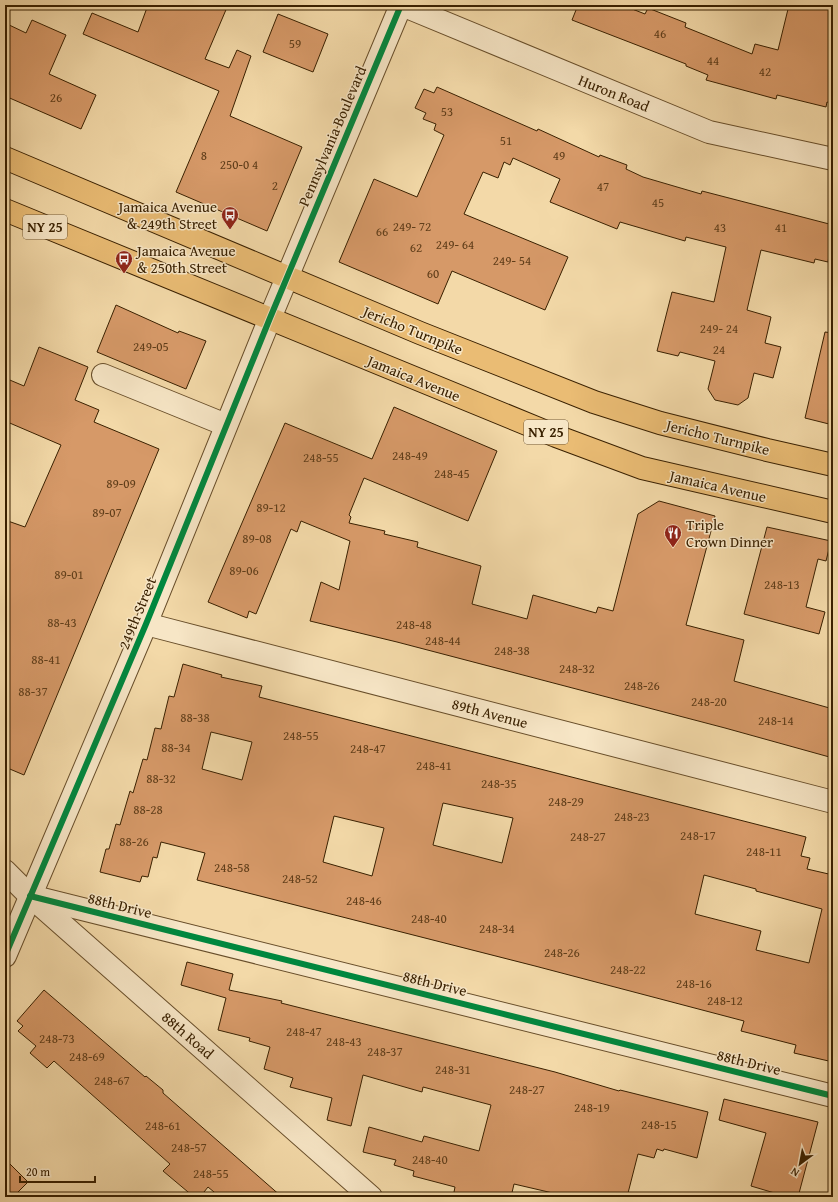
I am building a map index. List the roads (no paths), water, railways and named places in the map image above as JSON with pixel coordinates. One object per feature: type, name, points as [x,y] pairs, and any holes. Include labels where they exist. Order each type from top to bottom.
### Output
[{"type":"main road","name":"Jericho Turnpike","points":[[5,158],[420,333],[594,402],[660,423],[833,465]]},
{"type":"main road","name":"Jamaica Avenue","points":[[5,210],[556,436],[642,468],[833,512]]},
{"type":"street","name":"Huron Road","points":[[402,5],[708,132],[833,159]]},
{"type":"street","name":"Pennsylvania Boulevard","points":[[287,277],[402,5]]},
{"type":"street","name":"249th Street","points":[[5,956],[146,624],[287,277]]},
{"type":"street","points":[[103,375],[226,425]]},
{"type":"street","name":"89th Avenue","points":[[146,624],[833,802]]},
{"type":"street","name":"88th Road","points":[[5,871],[30,896],[371,1197]]},
{"type":"street","name":"88th Drive","points":[[30,896],[833,1096]]},
{"type":"place","name":"Jamaica Avenue & 249th Street","points":[[230,230]]},
{"type":"place","name":"Jamaica Avenue & 250th Street","points":[[124,274]]},
{"type":"place","name":"Triple Crown Dinner","points":[[673,548]]}]
